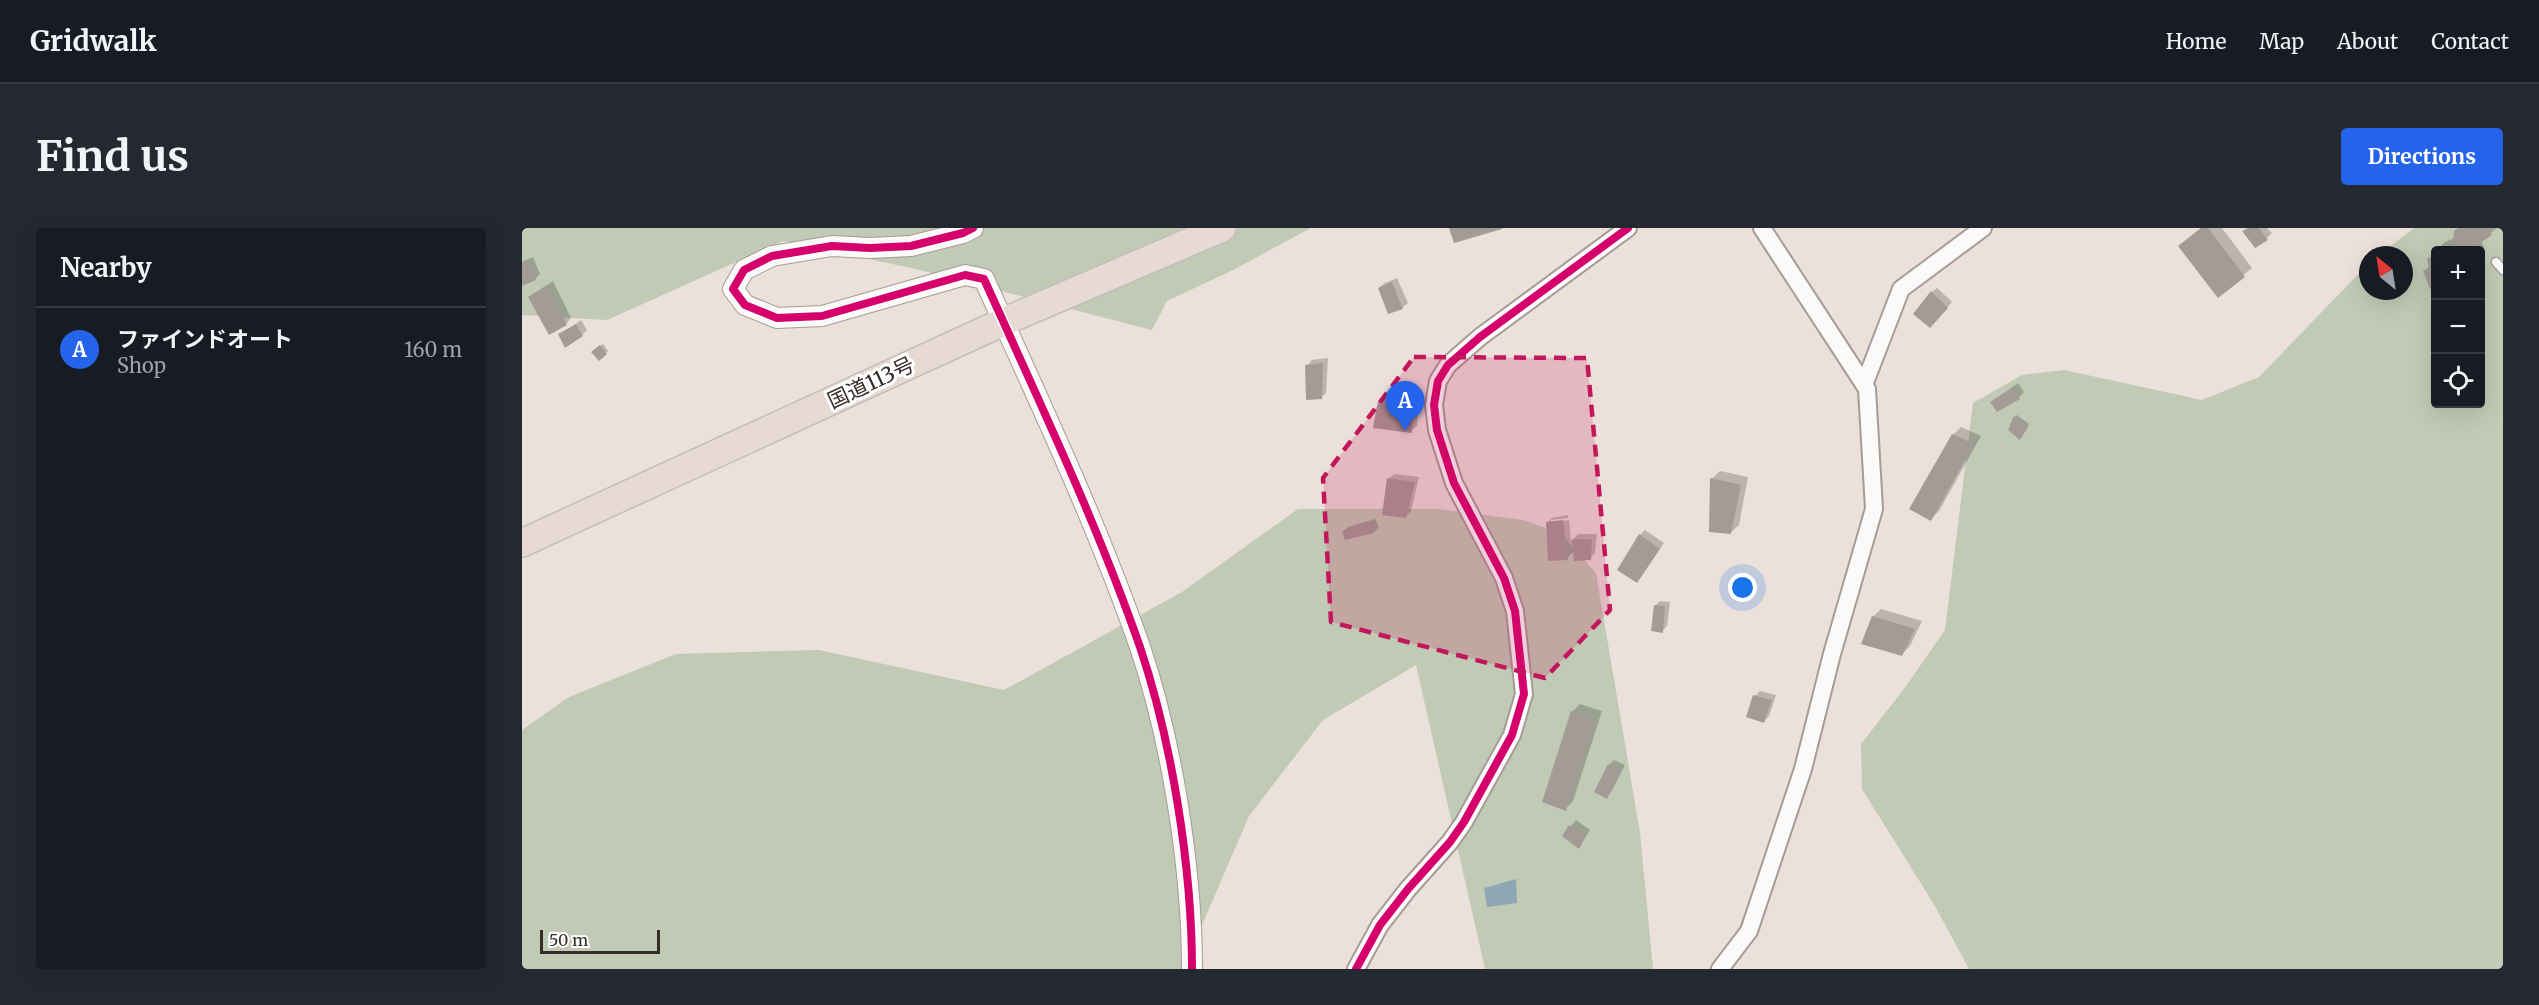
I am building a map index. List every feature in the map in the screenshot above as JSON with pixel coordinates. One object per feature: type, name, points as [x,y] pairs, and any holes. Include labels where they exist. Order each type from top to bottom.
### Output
[{"type":"highway","name":"国道113号","points":[[522,543],[1003,322],[1222,228]]},
{"type":"street","points":[[974,228],[911,246],[870,248],[832,246],[772,256],[744,270],[733,289],[745,305],[777,318],[822,316],[965,275],[984,279],[1045,411],[1098,534],[1140,649],[1168,754],[1187,871],[1192,969]]},
{"type":"street","points":[[1356,969],[1380,925],[1464,822],[1512,735],[1524,694],[1515,611],[1504,578],[1454,483],[1437,430],[1434,405],[1438,381],[1448,365],[1480,337],[1628,228]]},
{"type":"street","points":[[1720,969],[1749,931],[1803,770],[1832,654],[1874,509],[1867,389],[1762,228]]},
{"type":"street","points":[[1864,386],[1900,289],[1983,228]]},
{"type":"lane","points":[[2496,262],[2503,270]]},
{"type":"highlighted area","points":[[1414,357],[1587,358],[1610,610],[1545,678],[1331,622],[1323,478]]},
{"type":"green space","points":[[522,228],[1311,228],[1233,270],[1167,301],[1152,330],[916,269],[783,241],[607,320],[522,315]]},
{"type":"green space","points":[[2414,228],[2503,228],[2503,969],[1969,969],[1935,906],[1862,789],[1861,744],[1904,689],[1945,630],[1973,403],[2022,375],[2064,370],[2202,400],[2259,377],[2359,273],[2359,300],[2413,300],[2413,246],[2391,246]]},
{"type":"green space","points":[[1298,509],[1439,509],[1523,520],[1561,534],[1596,573],[1640,833],[1653,969],[1485,969],[1416,665],[1323,720],[1249,816],[1183,969],[522,969],[522,730],[569,697],[676,654],[819,650],[1004,690],[1182,592]]},
{"type":"water","points":[[1516,879],[1517,903],[1487,907],[1484,888]]},
{"type":"building","points":[[1449,228],[1502,228],[1502,229],[1454,243]]},
{"type":"building","points":[[2201,228],[2208,228],[2245,277],[2218,298],[2178,246]]},
{"type":"building","points":[[2248,228],[2259,228],[2268,240],[2255,248],[2242,231]]},
{"type":"building","points":[[2458,228],[2493,228],[2490,232],[2492,235],[2476,246],[2442,246],[2453,242],[2454,231]]},
{"type":"building","points":[[2427,258],[2431,258],[2430,289],[2423,271],[2429,269]]},
{"type":"building","points":[[528,261],[536,280],[522,286],[522,264]]},
{"type":"building","points":[[1392,282],[1403,309],[1388,314],[1378,288]]},
{"type":"building","points":[[547,285],[567,325],[549,335],[528,297]]},
{"type":"building","points":[[1931,291],[1948,308],[1930,328],[1913,314]]},
{"type":"building","points":[[576,324],[583,336],[565,348],[558,334]]},
{"type":"building","points":[[600,345],[607,354],[599,361],[591,352]]},
{"type":"building","points":[[1323,363],[1322,399],[1306,400],[1305,365]]},
{"type":"building","points":[[2013,387],[2020,399],[1997,412],[1990,402]]},
{"type":"building","points":[[1378,401],[1414,407],[1412,433],[1373,428]]},
{"type":"building","points":[[2014,416],[2028,427],[2020,440],[2008,430]]},
{"type":"building","points":[[1952,434],[1974,444],[1931,521],[1909,509]]},
{"type":"building","points":[[1387,478],[1415,482],[1406,518],[1382,515]]},
{"type":"building","points":[[1710,478],[1741,485],[1731,534],[1709,532]]},
{"type":"building","points":[[1563,520],[1568,560],[1548,561],[1546,522]]},
{"type":"building","points":[[1370,523],[1374,533],[1345,540],[1342,531]]},
{"type":"building","points":[[1639,534],[1660,549],[1637,583],[1617,570]]},
{"type":"building","points":[[1572,539],[1592,539],[1591,560],[1574,561]]},
{"type":"building","points":[[1654,605],[1665,606],[1663,633],[1651,631]]},
{"type":"building","points":[[1872,616],[1915,629],[1902,656],[1861,644]]},
{"type":"building","points":[[1753,695],[1772,700],[1764,723],[1746,717]]},
{"type":"building","points":[[1571,711],[1595,719],[1566,811],[1542,802]]},
{"type":"building","points":[[1608,764],[1621,770],[1607,799],[1594,792]]},
{"type":"building","points":[[1569,825],[1586,836],[1579,849],[1562,836]]},
{"type":"cycle path","points":[[973,228],[963,233],[911,246],[870,248],[832,246],[772,256],[744,270],[733,289],[745,305],[777,318],[822,316],[965,275],[984,279],[1086,507],[1140,647],[1162,723],[1178,806],[1188,889],[1192,969]]},
{"type":"cycle path","points":[[1356,969],[1380,925],[1464,822],[1512,735],[1524,694],[1515,611],[1504,578],[1454,483],[1437,430],[1434,405],[1438,381],[1448,365],[1480,337],[1628,228]]},
{"type":"place","name":"ファインドオート","points":[[1405,431]]}]
